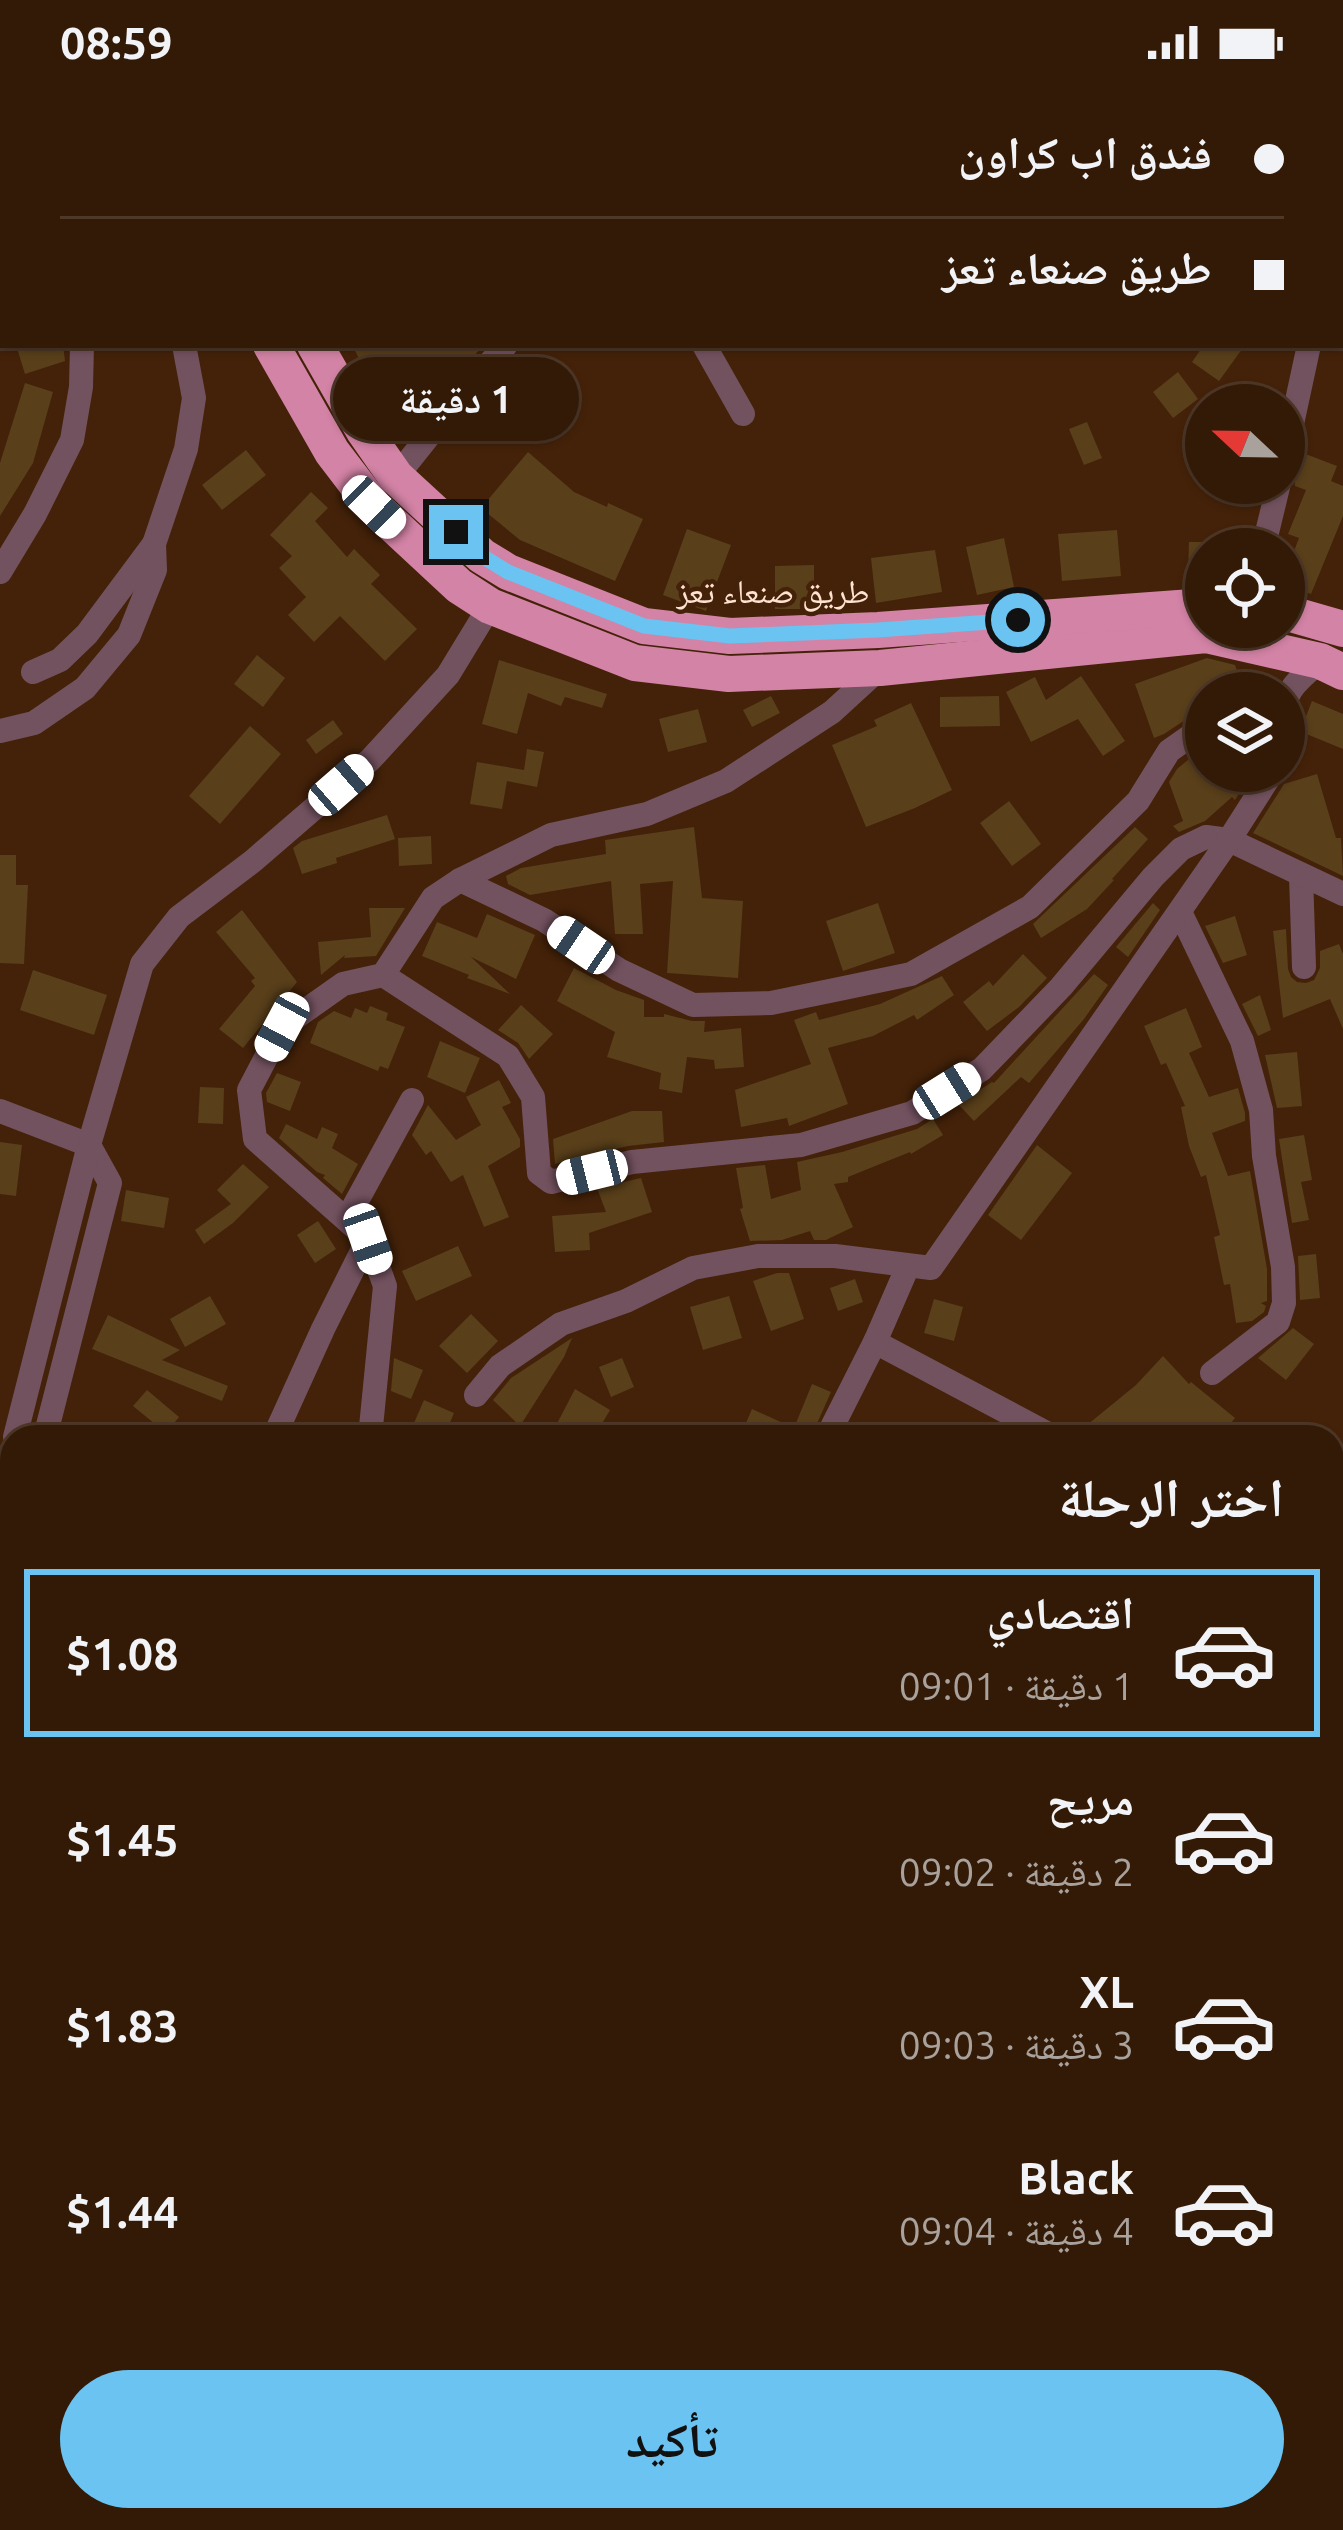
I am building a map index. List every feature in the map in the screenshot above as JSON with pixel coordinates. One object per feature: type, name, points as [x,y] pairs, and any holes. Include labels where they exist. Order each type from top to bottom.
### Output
[{"type":"highway","points":[[273,348],[332,452],[374,507],[459,586],[490,606],[635,664],[729,674],[880,668],[1207,634],[1331,667]]},
{"type":"highway","name":"طريق صنعاء تعز","points":[[317,348],[396,477],[482,556],[508,572],[644,626],[730,636],[1185,608]]},
{"type":"highway","points":[[1305,618],[1343,629]]},
{"type":"highway","points":[[838,630],[838,669]]},
{"type":"street","points":[[0,572],[72,440],[82,348]]},
{"type":"street","points":[[0,731],[34,723],[85,688],[129,634],[154,570],[154,544],[186,448],[194,398],[185,348]]},
{"type":"street","points":[[396,477],[503,348]]},
{"type":"street","points":[[706,348],[743,415]]},
{"type":"street","points":[[1301,384],[1308,348]]},
{"type":"street","points":[[33,673],[60,660],[86,634],[154,544]]},
{"type":"street","points":[[18,1425],[89,1145],[142,964],[178,917],[253,861],[370,760],[448,675],[490,606]]},
{"type":"street","points":[[371,1425],[385,1286],[368,1239],[255,1139],[249,1090],[282,1027],[343,984],[383,975],[433,898],[460,880],[551,835],[646,814],[726,781],[832,712],[880,668]]},
{"type":"street","points":[[460,880],[544,920],[619,970],[693,1005],[771,1003],[911,974],[1030,907],[1138,801],[1169,751],[1185,740]]},
{"type":"street","points":[[476,1395],[500,1366],[561,1324],[626,1301],[693,1268],[758,1256],[835,1256],[931,1268],[1260,792]]},
{"type":"street","points":[[383,975],[508,1057],[533,1097],[539,1173],[551,1182],[632,1162],[801,1145],[912,1112],[982,1069],[1060,987],[1153,877],[1181,850],[1206,837],[1229,840],[1343,894]]},
{"type":"street","points":[[1301,875],[1304,967]]},
{"type":"street","points":[[1180,912],[1242,1041],[1261,1110],[1283,1268],[1284,1303],[1278,1322],[1212,1373]]},
{"type":"street","points":[[347,1219],[412,1100]]},
{"type":"street","points":[[0,1112],[89,1145],[110,1184],[48,1425]]},
{"type":"street","points":[[279,1425],[368,1239]]},
{"type":"street","points":[[833,1425],[908,1266]]},
{"type":"street","points":[[875,1342],[1031,1425]]},
{"type":"building","points":[[17,348],[63,348],[65,361],[25,374]]},
{"type":"building","points":[[354,348],[481,348],[423,409],[385,373],[379,397]]},
{"type":"building","points":[[1202,348],[1243,348],[1219,381],[1192,362]]},
{"type":"building","points":[[1178,372],[1187,384],[1185,409],[1173,418],[1153,392]]},
{"type":"building","points":[[25,383],[53,392],[33,463],[0,516],[0,463]]},
{"type":"building","points":[[1087,422],[1102,458],[1084,465],[1069,429]]},
{"type":"building","points":[[246,450],[266,475],[222,510],[202,485]]},
{"type":"building","points":[[528,452],[574,492],[643,519],[615,581],[520,540],[481,508]]},
{"type":"building","points":[[1305,454],[1337,466],[1331,481],[1343,486],[1343,516],[1311,594],[1305,592],[1305,528],[1290,528],[1300,504],[1305,504]]},
{"type":"building","points":[[311,492],[328,508],[315,521],[347,557],[354,549],[380,575],[371,584],[417,629],[385,661],[340,616],[314,642],[288,615],[306,597],[279,568],[292,556],[270,535]]},
{"type":"building","points":[[687,529],[731,545],[706,611],[663,595]]},
{"type":"building","points":[[1117,530],[1121,576],[1062,581],[1058,534]]},
{"type":"building","points":[[1004,538],[1014,587],[977,595],[966,547]]},
{"type":"building","points":[[935,550],[942,592],[876,603],[871,558]]},
{"type":"building","points":[[814,565],[814,609],[775,609],[775,566]]},
{"type":"building","points":[[257,655],[285,678],[263,707],[234,684]]},
{"type":"building","points":[[1207,658],[1235,665],[1238,672],[1185,672],[1185,720],[1154,738],[1135,684]]},
{"type":"building","points":[[499,660],[607,694],[602,708],[565,697],[561,706],[528,693],[517,734],[482,724]]},
{"type":"building","points":[[1081,676],[1125,741],[1103,756],[1078,719],[1031,742],[1006,692],[1035,677],[1046,700]]},
{"type":"building","points":[[771,696],[780,713],[752,727],[743,710]]},
{"type":"building","points":[[999,696],[1000,726],[940,727],[940,697]]},
{"type":"building","points":[[1312,701],[1343,714],[1343,749],[1305,733]]},
{"type":"building","points":[[911,703],[952,790],[866,827],[832,745],[877,726],[874,720]]},
{"type":"building","points":[[698,709],[707,742],[668,752],[659,719]]},
{"type":"building","points":[[333,720],[343,734],[316,754],[306,740]]},
{"type":"building","points":[[250,726],[281,754],[220,824],[189,796]]},
{"type":"building","points":[[527,749],[544,752],[537,787],[507,781],[502,809],[470,804],[477,762],[524,770]]},
{"type":"building","points":[[1185,762],[1185,792],[1240,792],[1205,821],[1179,832],[1173,826],[1183,821],[1169,782]]},
{"type":"building","points":[[1317,774],[1336,838],[1341,838],[1343,876],[1253,833],[1279,792],[1305,792],[1305,778]]},
{"type":"building","points":[[1009,801],[1041,844],[1012,866],[980,823]]},
{"type":"building","points":[[387,815],[395,839],[302,874],[293,848],[302,841]]},
{"type":"building","points":[[694,827],[702,898],[743,901],[738,978],[667,973],[673,881],[640,884],[643,934],[615,934],[611,881],[530,895],[508,884],[506,876],[521,868],[606,854],[605,840]]},
{"type":"building","points":[[1135,827],[1148,839],[1114,880],[1087,909],[1041,938],[1033,924]]},
{"type":"building","points":[[431,836],[432,864],[399,866],[398,838]]},
{"type":"building","points":[[0,855],[16,855],[16,885],[28,885],[24,964],[0,963]]},
{"type":"building","points":[[878,903],[895,953],[843,971],[826,921]]},
{"type":"building","points":[[1153,903],[1160,910],[1128,957],[1116,947]]},
{"type":"building","points":[[369,908],[405,908],[376,956],[345,955],[321,975],[318,942],[371,937]]},
{"type":"building","points":[[242,910],[297,982],[243,1048],[219,1029],[255,986],[251,981],[255,978],[216,932]]},
{"type":"building","points":[[487,914],[535,935],[516,979],[471,957],[510,994],[422,956],[437,922],[477,938]]},
{"type":"building","points":[[1235,916],[1247,955],[1223,963],[1205,926]]},
{"type":"building","points":[[1286,929],[1288,969],[1297,982],[1314,980],[1320,951],[1339,944],[1343,1029],[1330,999],[1283,1018],[1273,931]]},
{"type":"building","points":[[1023,954],[1047,978],[987,1031],[963,1002],[989,981],[993,986]]},
{"type":"building","points":[[574,968],[644,1000],[644,1017],[664,1014],[705,1021],[704,1032],[741,1028],[744,1067],[715,1069],[714,1060],[687,1057],[682,1093],[659,1089],[661,1073],[607,1057],[615,1032],[557,1001]]},
{"type":"building","points":[[33,970],[107,995],[94,1035],[20,1010]]},
{"type":"building","points":[[1094,974],[1108,985],[1084,1019],[1029,1083],[1021,1077],[974,1121],[958,1104],[994,1083]]},
{"type":"building","points":[[942,976],[954,995],[917,1020],[914,1015],[873,1036],[828,1048],[848,1104],[789,1126],[787,1118],[741,1127],[735,1090],[811,1064],[794,1020],[816,1012],[819,1020],[880,1004]]},
{"type":"building","points":[[1260,995],[1271,1030],[1258,1036],[1242,1004]]},
{"type":"building","points":[[521,1005],[553,1034],[529,1059],[518,1043],[498,1030]]},
{"type":"building","points":[[370,1006],[388,1013],[386,1020],[405,1027],[388,1069],[380,1066],[378,1071],[310,1043],[318,1022],[334,1011],[351,1018],[355,1008],[367,1013]]},
{"type":"building","points":[[1186,1008],[1202,1047],[1189,1053],[1209,1097],[1238,1088],[1245,1113],[1245,1121],[1212,1133],[1228,1176],[1250,1171],[1267,1269],[1267,1301],[1261,1303],[1266,1306],[1252,1321],[1236,1323],[1230,1284],[1224,1285],[1214,1237],[1220,1235],[1206,1175],[1201,1177],[1189,1146],[1181,1107],[1185,1106],[1144,1026]]},
{"type":"building","points":[[440,1041],[480,1058],[465,1093],[427,1077]]},
{"type":"building","points":[[1297,1052],[1302,1106],[1277,1108],[1265,1055]]},
{"type":"building","points":[[277,1073],[301,1082],[290,1111],[267,1102],[266,1093]]},
{"type":"building","points":[[499,1080],[511,1103],[502,1107],[520,1147],[488,1166],[509,1217],[484,1227],[463,1175],[451,1182],[431,1151],[426,1155],[412,1135],[428,1105],[456,1140],[481,1125],[466,1097]]},
{"type":"building","points":[[200,1087],[224,1088],[223,1124],[198,1123]]},
{"type":"building","points":[[632,1111],[662,1111],[664,1142],[555,1164],[553,1139]]},
{"type":"building","points":[[933,1119],[943,1135],[911,1154],[834,1184],[853,1227],[826,1240],[814,1240],[810,1231],[782,1240],[750,1241],[740,1209],[736,1168],[765,1165],[771,1199],[801,1190],[797,1162],[917,1129]]},
{"type":"building","points":[[286,1124],[317,1139],[322,1127],[338,1134],[332,1148],[358,1164],[342,1194],[279,1138]]},
{"type":"building","points":[[1304,1135],[1312,1180],[1301,1182],[1309,1220],[1292,1223],[1279,1139]]},
{"type":"building","points":[[0,1142],[22,1145],[16,1196],[0,1194]]},
{"type":"building","points":[[1037,1145],[1072,1173],[1021,1240],[988,1215]]},
{"type":"building","points":[[243,1164],[269,1187],[204,1244],[195,1230],[231,1204],[217,1190]]},
{"type":"building","points":[[641,1178],[652,1212],[589,1233],[590,1250],[555,1252],[552,1216],[606,1212],[597,1188]]},
{"type":"building","points":[[126,1190],[169,1198],[164,1228],[121,1221]]},
{"type":"building","points":[[318,1221],[336,1249],[315,1263],[297,1235]]},
{"type":"building","points":[[458,1246],[472,1276],[416,1301],[402,1271]]},
{"type":"building","points":[[1316,1254],[1320,1298],[1300,1300],[1298,1256]]},
{"type":"building","points":[[789,1273],[804,1319],[771,1331],[753,1281]]},
{"type":"building","points":[[855,1279],[863,1302],[838,1311],[830,1288]]},
{"type":"building","points":[[210,1296],[226,1324],[185,1347],[170,1319]]},
{"type":"building","points":[[729,1296],[742,1338],[703,1350],[690,1307]]},
{"type":"building","points":[[934,1299],[963,1307],[954,1341],[924,1333]]},
{"type":"building","points":[[471,1314],[498,1341],[467,1373],[439,1346]]},
{"type":"building","points":[[108,1315],[180,1350],[162,1360],[228,1386],[222,1401],[92,1349]]},
{"type":"building","points":[[1293,1328],[1314,1344],[1286,1380],[1258,1358]]},
{"type":"building","points":[[572,1338],[521,1425],[493,1400],[511,1378]]},
{"type":"building","points":[[1163,1356],[1189,1384],[1235,1418],[1229,1425],[1087,1425]]},
{"type":"building","points":[[394,1358],[423,1370],[411,1399],[391,1391]]},
{"type":"building","points":[[622,1358],[634,1387],[611,1397],[599,1367]]},
{"type":"building","points":[[812,1384],[831,1392],[816,1425],[795,1425]]},
{"type":"building","points":[[575,1389],[610,1410],[601,1425],[556,1425]]},
{"type":"building","points":[[147,1390],[179,1417],[172,1425],[156,1425],[133,1406]]},
{"type":"building","points":[[424,1400],[454,1413],[449,1425],[413,1425]]},
{"type":"building","points":[[752,1409],[787,1425],[745,1425]]},
{"type":"route","points":[[456,532],[508,572],[644,626],[730,636],[1018,620]]}]
